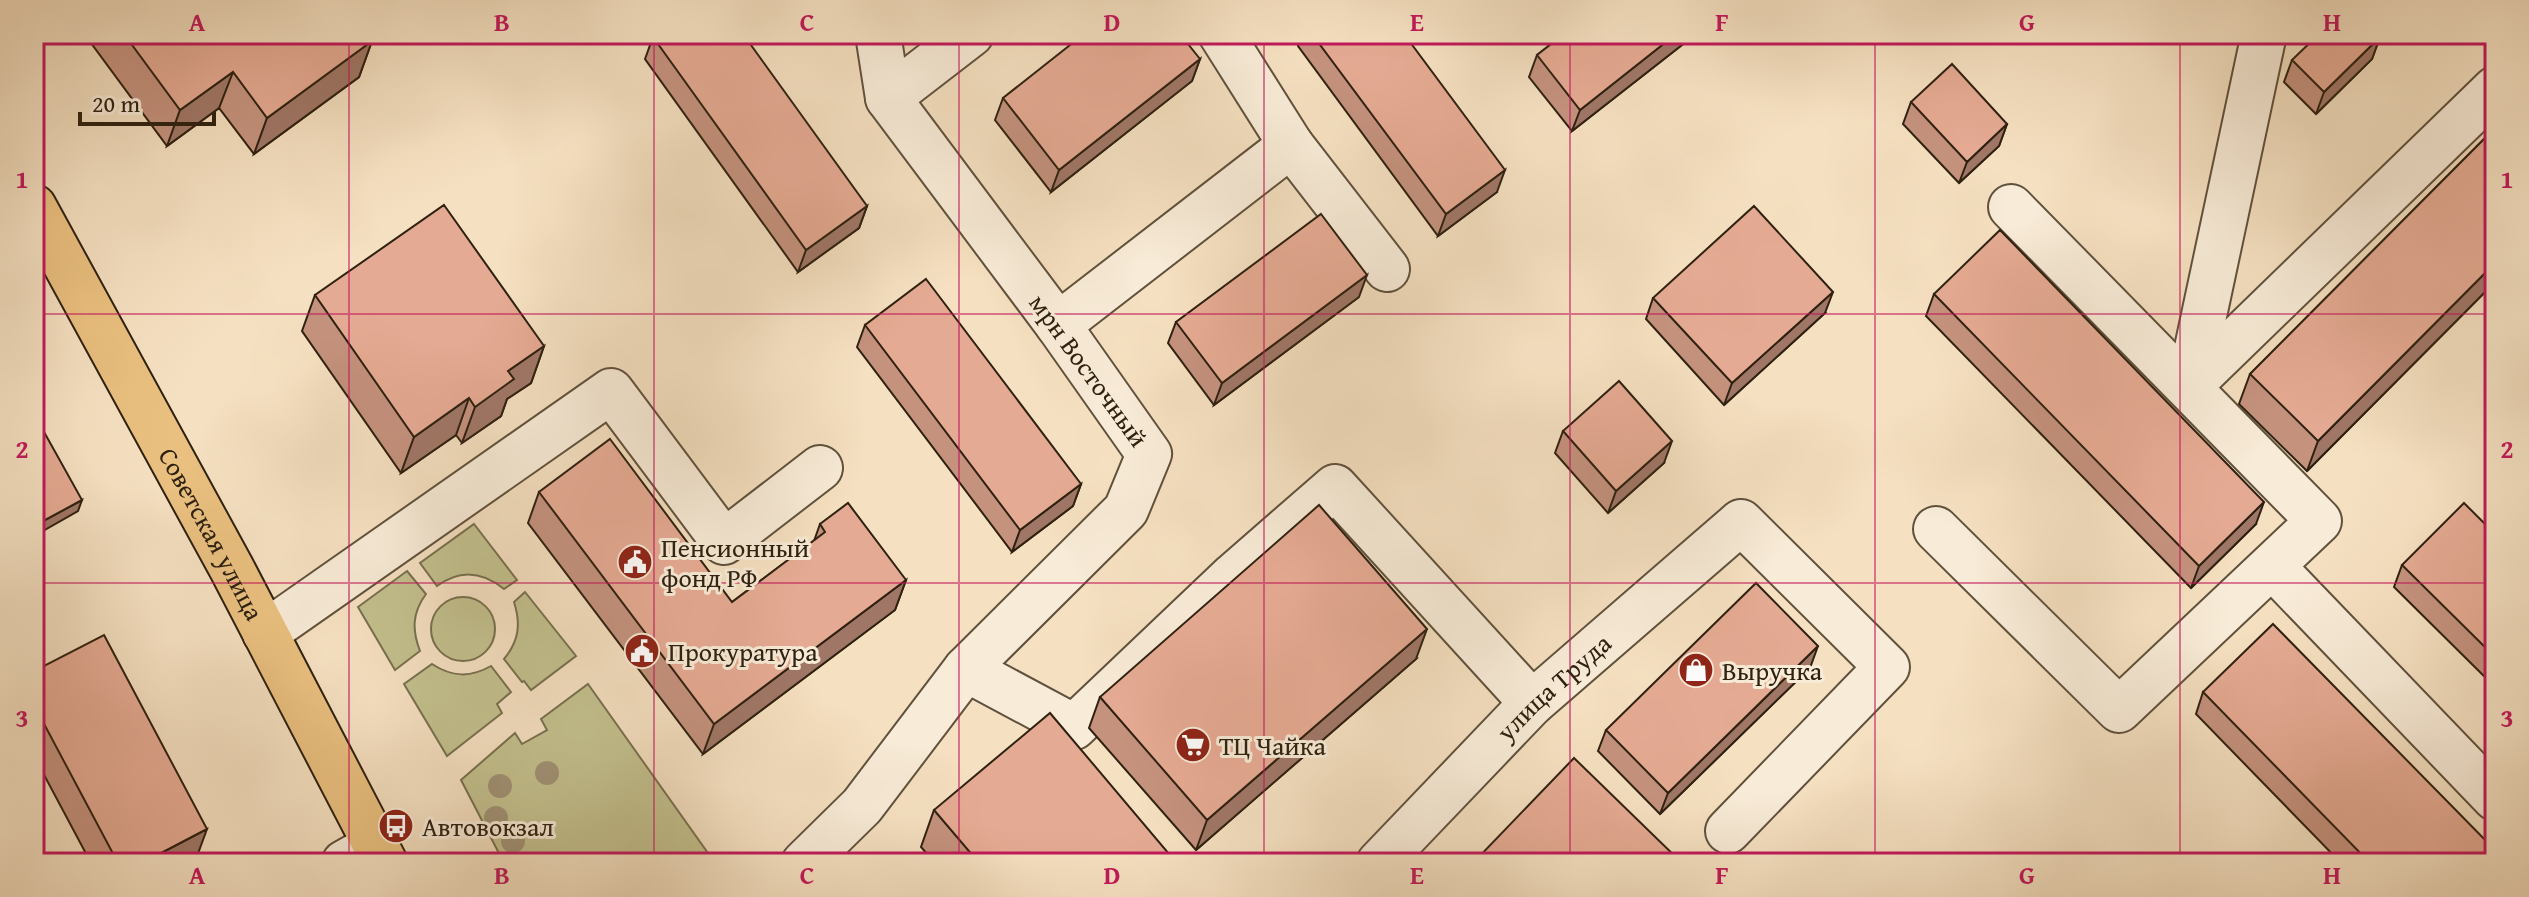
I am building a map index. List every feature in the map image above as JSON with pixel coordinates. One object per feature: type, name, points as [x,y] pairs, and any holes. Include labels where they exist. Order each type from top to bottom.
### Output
[{"type":"main road","name":"Советская улица","points":[[34,207],[265,633],[368,857]]},
{"type":"street","name":"мрн Восточный","points":[[804,863],[862,806],[966,669],[1126,510],[1149,454],[1058,325],[888,98],[878,34]]},
{"type":"street","points":[[888,98],[971,34]]},
{"type":"street","points":[[2189,386],[2264,34]]},
{"type":"street","points":[[1231,38],[1291,145],[1387,269]]},
{"type":"street","points":[[2189,386],[2495,89]]},
{"type":"street","points":[[1058,325],[1291,145]]},
{"type":"street","points":[[1936,529],[2119,710],[2319,521],[2011,207]]},
{"type":"street","points":[[265,633],[611,391],[724,542],[820,468]]},
{"type":"street","points":[[966,669],[1074,727],[1234,575],[1335,487],[1532,703]]},
{"type":"street","name":"улица Труда","points":[[1379,863],[1532,703],[1741,522],[1887,667],[1728,831]]},
{"type":"street","points":[[2272,566],[2495,798]]},
{"type":"shaded area","points":[[474,524],[517,580],[504,589],[480,576],[463,575],[437,586],[420,563]]},
{"type":"shaded area","points":[[407,571],[426,594],[415,622],[420,651],[395,670],[358,607]]},
{"type":"shaded area","points":[[525,592],[576,656],[531,690],[504,659],[513,646],[517,632],[514,602]]},
{"type":"shaded area","points":[[463,597],[481,603],[489,611],[495,629],[489,647],[481,655],[463,661],[445,655],[437,647],[431,629],[437,611],[445,603]]},
{"type":"shaded area","points":[[432,664],[461,674],[476,673],[491,666],[511,692],[497,704],[502,713],[447,756],[404,684]]},
{"type":"shaded area","points":[[588,684],[715,863],[504,863],[461,780],[515,733],[522,744],[547,730],[541,719]]},
{"type":"building","points":[[124,34],[367,34],[372,41],[267,118],[233,72],[180,110]]},
{"type":"building","points":[[657,34],[743,34],[867,206],[806,250],[653,37]]},
{"type":"building","points":[[1084,34],[1180,34],[1200,59],[1059,170],[1003,98]]},
{"type":"building","points":[[1312,34],[1404,34],[1505,170],[1446,214]]},
{"type":"building","points":[[1564,34],[1676,34],[1580,110],[1537,55]]},
{"type":"building","points":[[2319,34],[2377,34],[2380,37],[2324,92],[2292,60]]},
{"type":"building","points":[[1952,64],[2007,124],[1967,162],[1911,102]]},
{"type":"building","points":[[2495,128],[2495,263],[2318,441],[2250,374]]},
{"type":"building","points":[[444,205],[544,346],[508,371],[514,379],[475,407],[469,398],[414,437],[315,295]]},
{"type":"building","points":[[1754,206],[1833,292],[1732,383],[1653,298]]},
{"type":"building","points":[[1321,214],[1367,275],[1222,383],[1176,322]]},
{"type":"building","points":[[2000,230],[2264,502],[2199,566],[1934,294]]},
{"type":"building","points":[[926,279],[1081,484],[1020,530],[865,325]]},
{"type":"building","points":[[1619,381],[1672,441],[1616,491],[1563,431]]},
{"type":"building","points":[[34,414],[82,500],[34,526]]},
{"type":"building","points":[[610,439],[732,602],[825,532],[820,524],[848,503],[906,580],[714,724],[539,492]]},
{"type":"building","points":[[2464,503],[2495,534],[2495,657],[2402,565]]},
{"type":"building","points":[[1319,505],[1427,629],[1207,820],[1100,697]]},
{"type":"building","points":[[1756,583],[1818,646],[1668,793],[1606,730]]},
{"type":"building","points":[[2273,624],[2495,850],[2495,863],[2370,863],[2203,692]]},
{"type":"building","points":[[104,635],[207,829],[142,863],[118,863],[34,705],[34,671]]},
{"type":"building","points":[[1050,713],[1175,861],[979,863],[934,810]]},
{"type":"building","points":[[1574,758],[1682,863],[1473,863]]},
{"type":"place","name":"Пенсионный фонд РФ","points":[[635,562]]},
{"type":"place","name":"Прокуратура","points":[[642,651]]},
{"type":"place","name":"Выручка","points":[[1696,670]]},
{"type":"place","name":"ТЦ Чайка","points":[[1193,745]]},
{"type":"place","name":"Автовокзал","points":[[396,826]]}]
